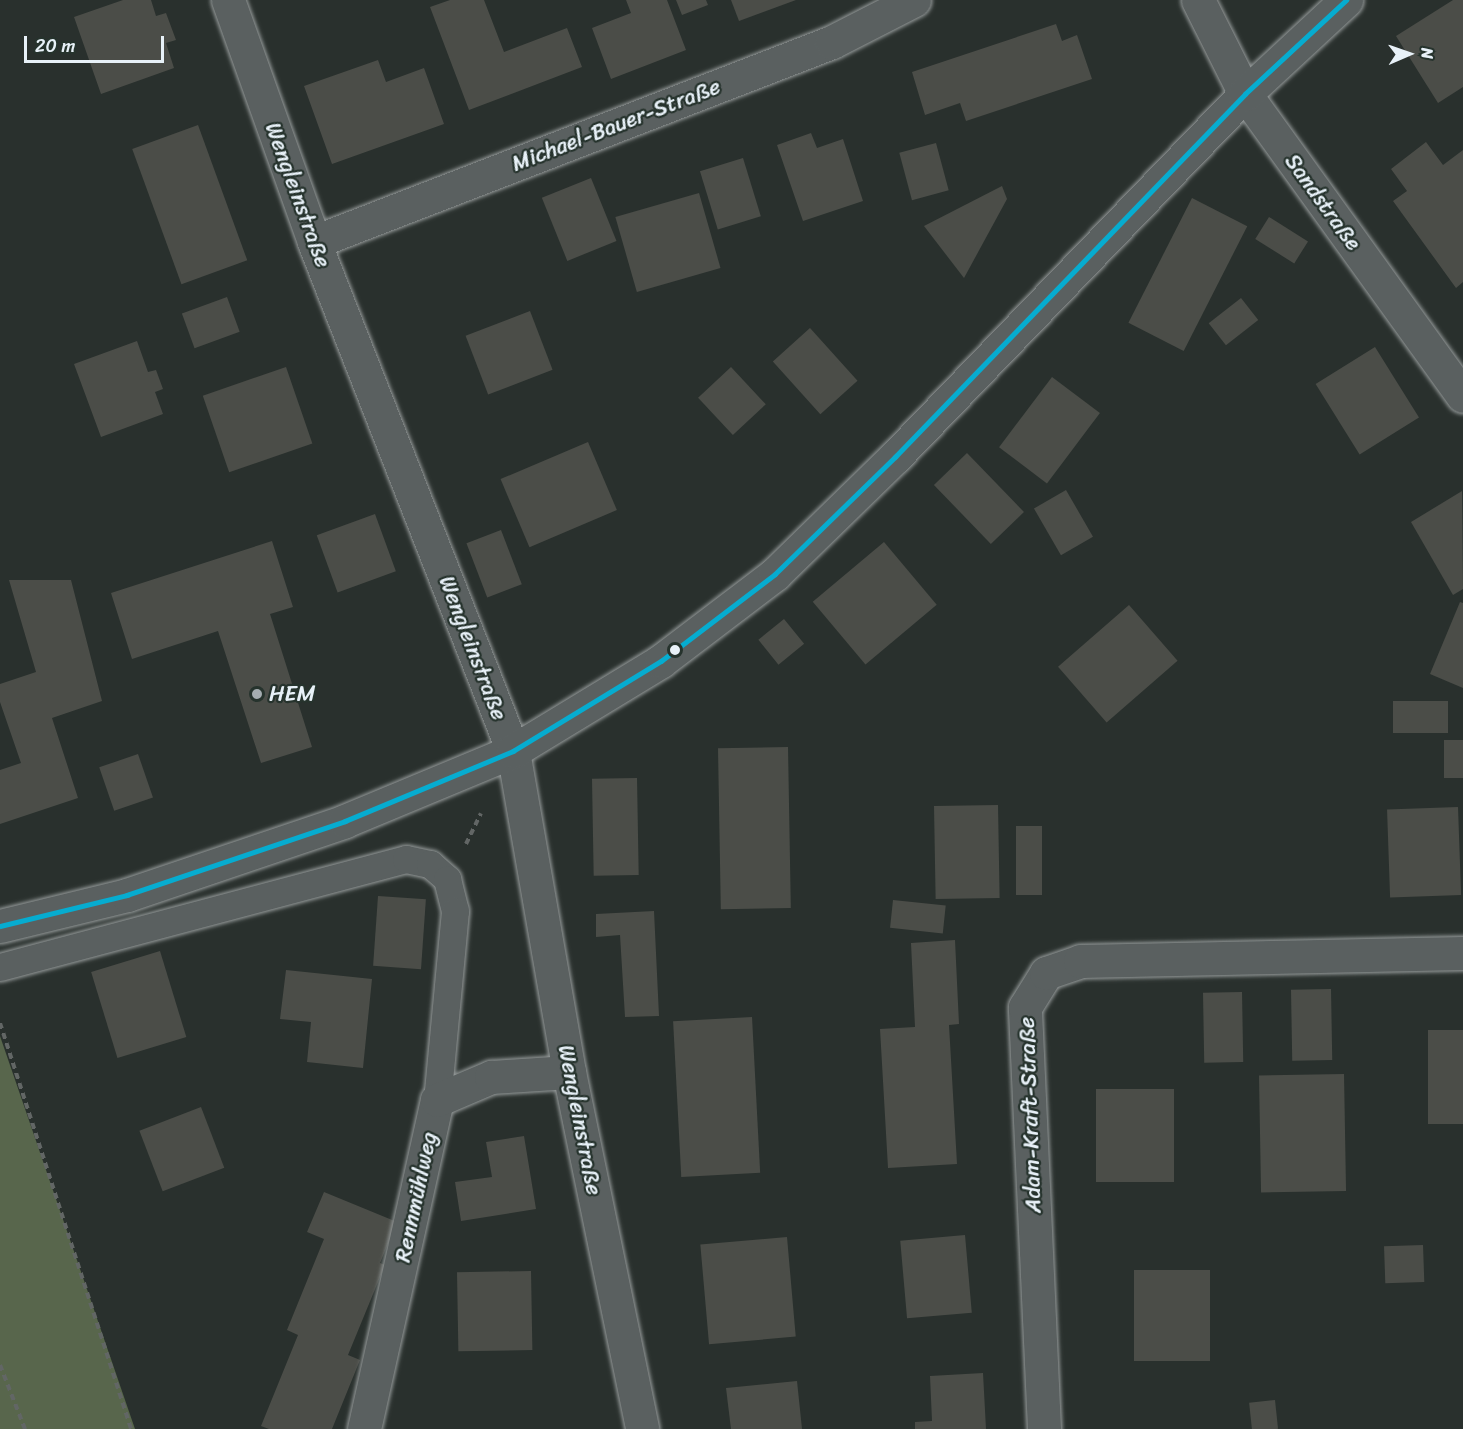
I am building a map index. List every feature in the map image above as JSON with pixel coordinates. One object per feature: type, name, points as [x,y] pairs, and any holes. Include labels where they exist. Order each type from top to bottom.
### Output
[{"type":"street","name":"Wengleinstraße","points":[[228,0],[314,242],[513,751],[569,1072],[642,1429]]},
{"type":"street","name":"Michael-Bauer-Straße","points":[[314,242],[832,42],[914,0]]},
{"type":"street","name":"Sandstraße","points":[[1198,0],[1245,94],[1463,396]]},
{"type":"street","points":[[0,926],[127,895],[345,821],[513,751],[661,661],[775,574],[895,457],[1245,94],[1346,0]]},
{"type":"street","name":"Adam-Kraft-Straße","points":[[1044,1429],[1025,1006],[1046,973],[1080,961],[1463,953]]},
{"type":"street","name":"Rennmühlweg","points":[[364,1429],[436,1100],[491,1077],[569,1072]]},
{"type":"lane","points":[[0,967],[406,859],[430,864],[447,879],[455,911],[436,1100]]},
{"type":"path","points":[[0,1023],[131,1429]]},
{"type":"path","points":[[0,1365],[25,1429]]},
{"type":"green space","points":[[0,1036],[135,1429],[0,1429]]},
{"type":"building","points":[[123,0],[151,0],[156,16],[166,13],[176,40],[166,43],[174,68],[101,94],[74,17]]},
{"type":"building","points":[[450,0],[484,0],[504,52],[567,28],[582,67],[469,110],[430,7]]},
{"type":"building","points":[[626,0],[667,0],[686,50],[611,79],[592,28],[631,13]]},
{"type":"building","points":[[676,0],[706,0],[708,5],[682,15]]},
{"type":"building","points":[[731,0],[796,0],[739,21]]},
{"type":"building","points":[[1453,0],[1463,0],[1463,87],[1438,103],[1396,36]]},
{"type":"building","points":[[1056,24],[1062,41],[1077,35],[1092,79],[966,121],[960,103],[925,115],[912,72]]},
{"type":"building","points":[[378,60],[386,82],[424,68],[444,124],[332,164],[304,86]]},
{"type":"building","points":[[198,125],[247,260],[181,284],[132,149]]},
{"type":"building","points":[[811,133],[817,148],[843,139],[863,201],[803,221],[777,145]]},
{"type":"building","points":[[1426,142],[1443,165],[1463,150],[1463,282],[1456,288],[1393,201],[1407,191],[1391,169]]},
{"type":"building","points":[[936,143],[949,190],[912,200],[899,153]]},
{"type":"building","points":[[743,158],[761,216],[718,229],[700,171]]},
{"type":"building","points":[[591,178],[616,241],[567,261],[542,198]]},
{"type":"building","points":[[1002,186],[1007,199],[964,278],[924,226]]},
{"type":"building","points":[[699,193],[720,268],[637,292],[615,217]]},
{"type":"building","points":[[1192,198],[1247,226],[1184,351],[1128,323]]},
{"type":"building","points":[[1269,217],[1308,241],[1294,263],[1255,239]]},
{"type":"building","points":[[227,297],[240,332],[195,348],[182,313]]},
{"type":"building","points":[[1241,298],[1258,320],[1226,345],[1209,323]]},
{"type":"building","points":[[530,311],[553,370],[488,395],[466,336]]},
{"type":"building","points":[[810,328],[858,381],[820,414],[773,361]]},
{"type":"building","points":[[137,341],[148,372],[156,370],[163,389],[155,392],[163,414],[101,437],[74,364]]},
{"type":"building","points":[[1375,347],[1419,417],[1360,454],[1316,384]]},
{"type":"building","points":[[286,367],[312,444],[229,472],[203,396]]},
{"type":"building","points":[[731,367],[766,404],[733,435],[698,398]]},
{"type":"building","points":[[1052,377],[1100,413],[1047,483],[999,447]]},
{"type":"building","points":[[588,442],[617,510],[529,547],[501,479]]},
{"type":"building","points":[[967,453],[1024,512],[991,544],[934,485]]},
{"type":"building","points":[[1066,490],[1093,537],[1061,555],[1034,508]]},
{"type":"building","points":[[1462,491],[1463,589],[1453,595],[1411,522]]},
{"type":"building","points":[[375,514],[396,571],[338,593],[317,535]]},
{"type":"building","points":[[501,530],[522,584],[487,597],[466,543]]},
{"type":"building","points":[[272,541],[293,607],[270,614],[312,747],[261,763],[218,631],[132,659],[111,593]]},
{"type":"building","points":[[884,542],[937,605],[865,665],[813,602]]},
{"type":"building","points":[[9,580],[71,580],[102,701],[52,718],[78,798],[0,824],[0,770],[21,763],[0,702],[0,684],[36,672]]},
{"type":"building","points":[[1460,602],[1463,603],[1463,688],[1430,674]]},
{"type":"building","points":[[1129,605],[1178,661],[1107,723],[1058,667]]},
{"type":"building","points":[[784,619],[804,644],[778,665],[758,640]]},
{"type":"building","points":[[1393,701],[1448,701],[1448,733],[1393,733]]},
{"type":"building","points":[[1444,740],[1463,740],[1463,778],[1444,778]]},
{"type":"building","points":[[788,747],[791,908],[721,909],[718,748]]},
{"type":"building","points":[[138,754],[153,797],[114,811],[99,767]]},
{"type":"building","points":[[637,778],[639,875],[594,876],[592,779]]},
{"type":"building","points":[[998,805],[1000,898],[936,899],[934,806]]},
{"type":"building","points":[[1458,807],[1461,895],[1390,897],[1387,809]]},
{"type":"building","points":[[1016,826],[1042,826],[1042,895],[1016,895]]},
{"type":"building","points":[[378,896],[426,899],[421,969],[373,966]]},
{"type":"building","points":[[893,900],[946,906],[943,933],[890,928]]},
{"type":"building","points":[[654,911],[659,1016],[625,1017],[620,935],[596,937],[596,914]]},
{"type":"building","points":[[955,940],[959,1024],[949,1025],[957,1164],[888,1168],[880,1029],[915,1027],[911,943]]},
{"type":"building","points":[[160,951],[186,1037],[117,1058],[91,972]]},
{"type":"building","points":[[286,970],[372,979],[363,1068],[307,1062],[311,1022],[280,1019]]},
{"type":"building","points":[[1331,989],[1332,1060],[1292,1061],[1291,990]]},
{"type":"building","points":[[1242,992],[1243,1062],[1204,1063],[1203,993]]},
{"type":"building","points":[[752,1017],[760,1173],[681,1177],[673,1021]]},
{"type":"building","points":[[1428,1030],[1463,1030],[1463,1124],[1428,1124]]},
{"type":"building","points":[[1344,1074],[1346,1191],[1261,1192],[1259,1075]]},
{"type":"building","points":[[1096,1089],[1174,1089],[1174,1182],[1096,1182]]},
{"type":"building","points":[[201,1107],[224,1168],[163,1191],[139,1131]]},
{"type":"building","points":[[524,1136],[536,1209],[461,1221],[455,1182],[492,1177],[486,1142]]},
{"type":"building","points":[[324,1192],[397,1222],[380,1263],[385,1265],[348,1355],[360,1360],[332,1429],[269,1429],[261,1426],[298,1335],[287,1330],[324,1239],[307,1232]]},
{"type":"building","points":[[965,1235],[972,1313],[907,1318],[900,1241]]},
{"type":"building","points":[[787,1237],[796,1337],[709,1344],[700,1245]]},
{"type":"building","points":[[1423,1245],[1424,1282],[1385,1283],[1384,1246]]},
{"type":"building","points":[[1134,1270],[1210,1270],[1210,1361],[1134,1361]]},
{"type":"building","points":[[531,1271],[532,1350],[458,1351],[457,1272]]},
{"type":"building","points":[[983,1373],[986,1429],[915,1429],[915,1422],[932,1421],[930,1376]]},
{"type":"building","points":[[797,1381],[802,1429],[731,1429],[726,1388]]},
{"type":"building","points":[[1275,1400],[1278,1429],[1252,1429],[1249,1403]]},
{"type":"transit line","points":[[0,926],[127,895],[345,821],[513,751],[661,661],[775,574],[895,457],[1245,94],[1346,0]]},
{"type":"place","name":"HEM","points":[[257,694]]}]
